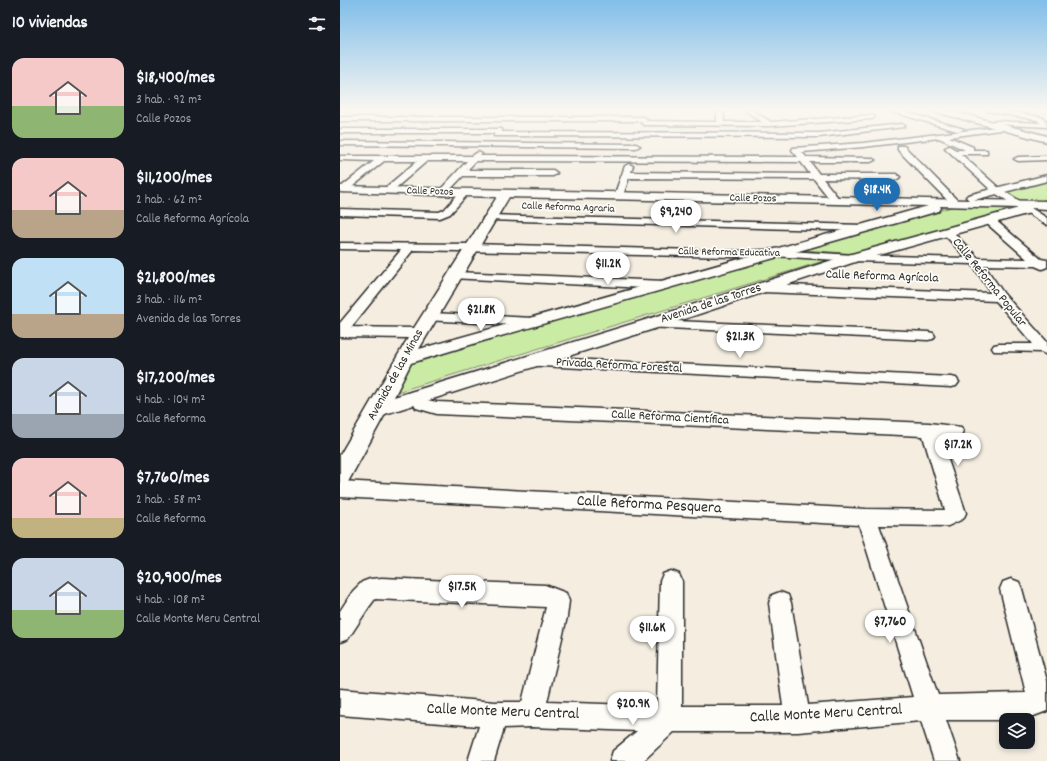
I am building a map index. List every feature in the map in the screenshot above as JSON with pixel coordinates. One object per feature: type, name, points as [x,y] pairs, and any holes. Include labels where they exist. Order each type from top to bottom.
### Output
[{"type":"street","points":[[442,192],[487,145],[636,146],[619,196]]},
{"type":"street","points":[[835,200],[796,150],[867,145]]},
{"type":"street","points":[[958,145],[970,149]]},
{"type":"street","points":[[901,148],[954,202]]},
{"type":"street","points":[[984,152],[950,150],[996,190],[1047,222]]},
{"type":"street","points":[[340,158],[474,157],[632,159],[672,154],[716,154],[758,155],[802,159],[871,160]]},
{"type":"street","points":[[342,189],[382,158]]},
{"type":"street","points":[[388,190],[425,158]]},
{"type":"street","points":[[1018,159],[1047,158]]},
{"type":"street","points":[[460,174],[553,174]]},
{"type":"street","points":[[626,174],[896,177]]},
{"type":"street","points":[[406,358],[996,190],[1047,178]]},
{"type":"street","name":"Calle Pozos","points":[[342,189],[505,194],[954,202],[1023,207]]},
{"type":"street","points":[[340,212],[440,215],[447,212],[464,193]]},
{"type":"street","name":"Avenida de las Minas","points":[[340,476],[419,333],[431,317],[488,218],[505,194]]},
{"type":"street","name":"Avenida de las Torres","points":[[377,409],[651,324],[853,258],[989,220],[1023,207],[1047,205]]},
{"type":"street","name":"Calle Reforma Agraria","points":[[488,218],[864,228]]},
{"type":"street","points":[[989,220],[1044,266]]},
{"type":"street","name":"Calle Reforma Popular","points":[[947,232],[976,262],[1000,297],[1046,349]]},
{"type":"street","name":"Calle Reforma Educativa","points":[[340,246],[471,247],[733,254],[773,253],[1044,266]]},
{"type":"street","points":[[340,332],[410,246]]},
{"type":"street","points":[[455,276],[664,285]]},
{"type":"street","name":"Calle Reforma Agrícola","points":[[763,288],[1000,297]]},
{"type":"street","points":[[431,317],[533,322]]},
{"type":"street","points":[[651,324],[928,336]]},
{"type":"street","points":[[340,332],[419,333]]},
{"type":"street","points":[[999,348],[1046,349]]},
{"type":"street","name":"Privada Reforma Forestal","points":[[528,362],[950,382]]},
{"type":"street","name":"Calle Reforma Científica","points":[[416,396],[422,404],[437,408],[955,430]]},
{"type":"street","name":"Calle Reforma Pesquera","points":[[340,489],[866,517],[948,518],[956,513],[954,502],[929,429]]},
{"type":"street","points":[[866,517],[947,761]]},
{"type":"street","points":[[623,761],[669,719],[671,580]]},
{"type":"street","points":[[340,630],[361,599],[370,589],[382,588],[545,596],[558,601],[556,617],[531,714]]},
{"type":"street","name":"Calle Monte Meru Central","points":[[340,702],[495,715],[531,714],[669,719],[798,719],[929,708],[1023,707],[1040,701],[1011,589]]},
{"type":"street","points":[[780,603],[798,719]]},
{"type":"street","points":[[481,761],[495,715]]},
{"type":"green space","points":[[1047,181],[1047,199],[1040,201],[1016,200],[1004,191]]},
{"type":"green space","points":[[963,204],[1011,208],[1012,210],[857,254],[791,249]]},
{"type":"green space","points":[[773,255],[830,259],[397,392],[412,363]]}]
